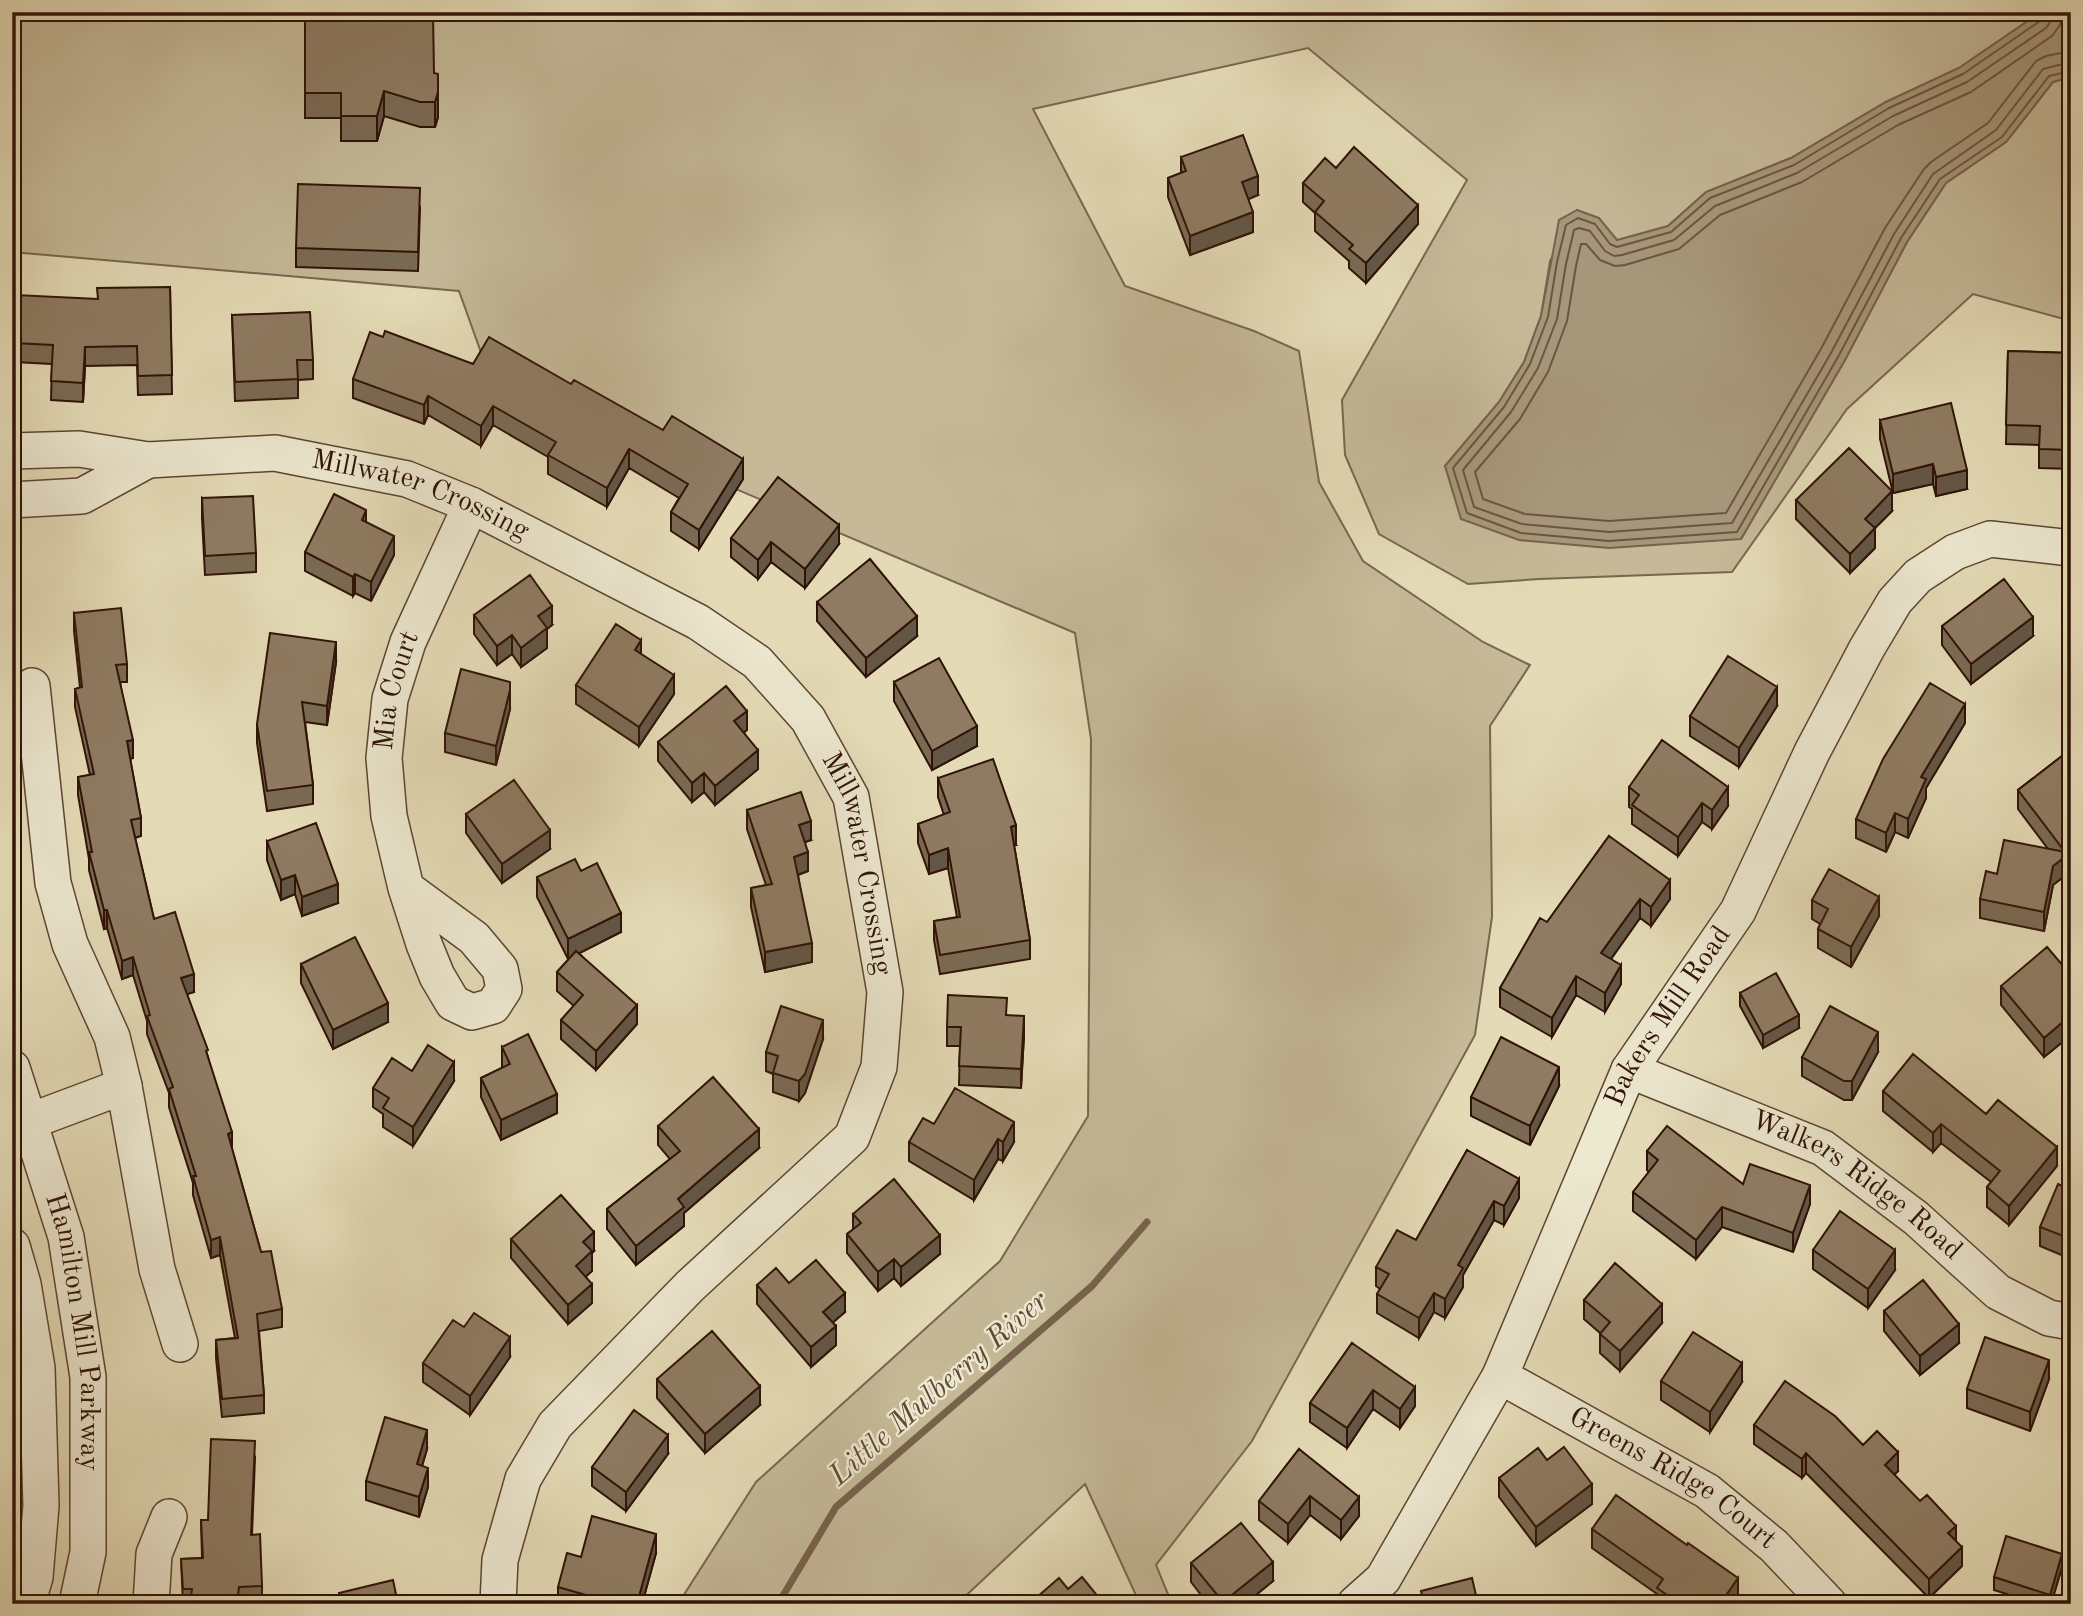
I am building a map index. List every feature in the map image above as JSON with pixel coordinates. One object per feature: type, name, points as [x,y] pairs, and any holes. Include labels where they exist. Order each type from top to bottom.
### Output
[{"type":"street","name":"Millwater Crossing","points":[[12,451],[79,449],[148,460],[275,453],[407,479],[471,505],[698,622],[757,662],[808,719],[851,797],[885,992],[880,1067],[852,1137],[690,1286],[555,1425],[523,1479],[500,1560],[498,1604]]},
{"type":"street","name":"Millwater Crossing","points":[[12,500],[82,496],[148,460]]},
{"type":"street","name":"Mia Court","points":[[407,888],[389,816],[384,758],[390,699],[408,642],[471,505]]},
{"type":"street","name":"Bakers Mill Road","points":[[1355,1604],[1383,1580],[1500,1376],[1629,1070],[1738,911],[1812,752],[1895,601],[1918,576],[1936,564],[1955,552],[1990,539],[2071,548]]},
{"type":"street","points":[[32,686],[53,883],[69,944],[112,1037],[124,1086],[157,1269],[180,1344]]},
{"type":"street","name":"Hamilton Mill Parkway","points":[[12,1068],[21,1125],[66,1237],[88,1377],[89,1552],[77,1604]]},
{"type":"street","name":"Walkers Ridge Road","points":[[1629,1070],[1823,1148],[1916,1218],[1998,1292],[2049,1318],[2071,1322]]},
{"type":"street","points":[[21,1125],[124,1086]]},
{"type":"street","name":"Hamilton Mill Parkway","points":[[12,1245],[23,1283],[37,1368],[41,1506],[35,1577],[27,1604]]},
{"type":"street","name":"Greens Ridge Court","points":[[1500,1376],[1707,1491],[1774,1546],[1829,1604]]},
{"type":"street","points":[[151,1604],[154,1555],[169,1517]]},
{"type":"shaded area","points":[[12,12],[2041,12],[1959,68],[1886,102],[1791,158],[1706,192],[1668,226],[1616,241],[1599,218],[1577,210],[1550,261],[1541,316],[1524,362],[1499,402],[1445,466],[1741,539],[1845,360],[1907,242],[1946,183],[2006,142],[2053,82],[2071,77],[2071,321],[1973,294],[1847,409],[1732,572],[1468,584],[1379,534],[1345,455],[1342,400],[1467,180],[1308,48],[1033,109],[1125,286],[1254,331],[1299,351],[1319,482],[1363,561],[1483,642],[1530,665],[1490,726],[1492,917],[1475,1035],[1252,1441],[1156,1565],[1172,1604],[1140,1604],[1085,1484],[957,1604],[678,1604],[756,1482],[1000,1261],[1088,1116],[1091,739],[1075,633],[493,386],[459,291],[12,252]]},
{"type":"water","points":[[2041,12],[2071,12],[2071,77],[2053,82],[2006,142],[1946,183],[1907,242],[1845,360],[1741,539],[1609,548],[1519,540],[1461,519],[1445,466],[1499,402],[1524,362],[1541,316],[1559,220],[1577,210],[1599,218],[1617,240],[1668,226],[1706,192],[1791,158],[1886,102],[1959,68]]},
{"type":"building","points":[[433,12],[434,73],[438,74],[435,102],[420,102],[384,91],[377,116],[341,116],[341,93],[305,93],[305,14]]},
{"type":"building","points":[[1243,135],[1258,176],[1242,182],[1253,212],[1190,236],[1168,178],[1186,171],[1181,157]]},
{"type":"building","points":[[1354,147],[1418,205],[1366,263],[1349,249],[1353,245],[1315,212],[1324,201],[1303,183],[1325,158],[1336,168]]},
{"type":"building","points":[[298,184],[420,188],[418,252],[296,248]]},
{"type":"building","points":[[170,287],[172,375],[138,376],[137,346],[85,347],[83,383],[51,381],[53,345],[14,343],[16,295],[98,299],[97,288]]},
{"type":"building","points":[[310,312],[313,360],[297,360],[298,379],[235,382],[232,315]]},
{"type":"building","points":[[385,331],[473,364],[489,337],[571,384],[574,380],[663,430],[672,416],[743,459],[699,530],[671,512],[688,484],[629,449],[607,488],[548,455],[556,442],[493,406],[481,426],[428,396],[424,405],[353,379],[370,332],[383,337]]},
{"type":"building","points":[[2008,351],[2071,353],[2071,450],[2039,449],[2040,426],[2006,425]]},
{"type":"building","points":[[1951,403],[1967,470],[1936,477],[1933,464],[1893,474],[1880,420]]},
{"type":"building","points":[[1849,448],[1892,491],[1865,519],[1875,528],[1850,554],[1796,500]]},
{"type":"building","points":[[778,477],[839,525],[805,569],[771,542],[758,560],[731,538]]},
{"type":"building","points":[[334,494],[366,510],[362,520],[394,536],[371,582],[355,574],[353,577],[305,552]]},
{"type":"building","points":[[253,496],[256,553],[205,556],[202,498]]},
{"type":"building","points":[[870,559],[917,616],[866,658],[817,602]]},
{"type":"building","points":[[530,575],[552,606],[538,616],[547,628],[521,648],[512,635],[497,646],[474,615]]},
{"type":"building","points":[[2004,579],[2033,617],[1971,664],[1942,626]]},
{"type":"building","points":[[121,608],[127,664],[116,665],[133,740],[127,741],[141,818],[131,820],[154,919],[175,912],[194,974],[181,978],[208,1050],[206,1051],[232,1132],[228,1134],[261,1252],[271,1251],[282,1309],[257,1314],[264,1395],[222,1399],[216,1340],[238,1338],[220,1237],[211,1240],[193,1176],[196,1176],[169,1089],[173,1087],[147,1016],[150,1015],[133,957],[122,961],[107,910],[104,910],[89,852],[92,852],[78,777],[94,774],[75,689],[82,687],[74,613]]},
{"type":"building","points":[[2068,609],[2071,610],[2071,656],[2062,654]]},
{"type":"building","points":[[616,624],[641,640],[635,650],[674,675],[639,727],[576,685]]},
{"type":"building","points":[[270,633],[336,642],[327,706],[302,702],[313,785],[267,791],[257,724]]},
{"type":"building","points":[[1728,656],[1777,687],[1739,748],[1690,716]]},
{"type":"building","points":[[939,658],[977,726],[932,751],[894,682]]},
{"type":"building","points":[[461,669],[510,682],[496,746],[445,733]]},
{"type":"building","points":[[1930,683],[1965,704],[1921,777],[1926,779],[1908,819],[1895,813],[1886,833],[1856,819],[1883,759]]},
{"type":"building","points":[[726,686],[747,711],[734,721],[758,750],[715,786],[704,773],[692,783],[658,742]]},
{"type":"building","points":[[1662,740],[1728,787],[1712,810],[1702,803],[1678,837],[1632,805],[1639,795],[1629,787]]},
{"type":"building","points":[[2071,749],[2071,852],[2053,866],[2044,912],[1980,899],[1986,871],[1997,874],[2004,840],[2065,852],[2018,790]]},
{"type":"building","points":[[993,759],[1016,825],[1011,827],[1030,940],[940,955],[934,921],[960,917],[948,848],[929,855],[918,824],[950,812],[938,778]]},
{"type":"building","points":[[514,780],[550,830],[502,864],[466,814]]},
{"type":"building","points":[[801,792],[811,821],[799,825],[808,852],[794,857],[812,943],[765,952],[751,888],[772,884],[747,810]]},
{"type":"building","points":[[316,823],[338,884],[302,897],[295,875],[281,880],[267,841]]},
{"type":"building","points":[[1609,836],[1670,880],[1651,907],[1640,899],[1601,953],[1621,965],[1605,993],[1576,976],[1552,1018],[1500,988],[1540,918],[1547,922]]},
{"type":"building","points":[[575,859],[581,871],[597,863],[621,913],[568,939],[537,877]]},
{"type":"building","points":[[1829,869],[1879,897],[1851,947],[1818,929],[1828,909],[1812,900]]},
{"type":"building","points":[[355,937],[388,1003],[333,1030],[301,964]]},
{"type":"building","points":[[2047,947],[2071,975],[2071,1015],[2044,1038],[2001,986]]},
{"type":"building","points":[[576,951],[637,1005],[596,1051],[561,1020],[583,995],[557,972]]},
{"type":"building","points":[[1776,973],[1799,1015],[1763,1035],[1740,993]]},
{"type":"building","points":[[948,995],[1007,998],[1006,1015],[1024,1016],[1021,1069],[959,1066],[961,1027],[947,1027]]},
{"type":"building","points":[[781,1006],[823,1020],[805,1074],[799,1081],[773,1073],[778,1056],[766,1052]]},
{"type":"building","points":[[1830,1006],[1878,1032],[1852,1081],[1844,1081],[1802,1057]]},
{"type":"building","points":[[528,1034],[557,1094],[501,1120],[481,1078],[510,1064],[502,1047]]},
{"type":"building","points":[[1501,1037],[1559,1067],[1530,1126],[1471,1097]]},
{"type":"building","points":[[428,1045],[454,1062],[413,1127],[383,1108],[389,1098],[373,1088],[392,1058],[412,1071]]},
{"type":"building","points":[[1913,1054],[1986,1114],[1998,1100],[2057,1147],[2009,1206],[1987,1187],[2000,1171],[1941,1124],[1933,1133],[1883,1091]]},
{"type":"building","points":[[713,1077],[759,1129],[678,1199],[684,1207],[636,1246],[607,1209],[680,1151],[658,1126]]},
{"type":"building","points":[[955,1088],[1014,1122],[1003,1142],[998,1139],[974,1180],[909,1142],[923,1118],[934,1124]]},
{"type":"building","points":[[1667,1126],[1743,1184],[1750,1164],[1810,1185],[1793,1233],[1722,1207],[1696,1240],[1633,1192],[1658,1160],[1647,1151]]},
{"type":"building","points":[[1467,1150],[1519,1179],[1504,1206],[1494,1201],[1458,1265],[1463,1268],[1445,1299],[1434,1293],[1419,1318],[1377,1294],[1389,1274],[1376,1267],[1397,1230],[1416,1240]]},
{"type":"building","points":[[894,1179],[940,1235],[901,1267],[894,1259],[878,1272],[847,1234],[861,1223],[853,1214]]},
{"type":"building","points":[[2058,1184],[2071,1190],[2071,1239],[2040,1227]]},
{"type":"building","points":[[561,1195],[594,1232],[583,1242],[592,1251],[576,1266],[592,1284],[568,1305],[511,1239]]},
{"type":"building","points":[[1840,1211],[1895,1250],[1868,1289],[1813,1250]]},
{"type":"building","points":[[816,1260],[845,1293],[823,1312],[836,1326],[811,1347],[757,1285],[776,1268],[789,1283]]},
{"type":"building","points":[[1615,1263],[1662,1304],[1620,1351],[1600,1334],[1610,1322],[1584,1300]]},
{"type":"building","points":[[1923,1280],[1959,1324],[1920,1356],[1884,1311]]},
{"type":"building","points":[[474,1313],[510,1337],[470,1396],[423,1363],[453,1320],[464,1327]]},
{"type":"building","points":[[712,1331],[760,1386],[705,1434],[657,1379]]},
{"type":"building","points":[[1693,1332],[1742,1363],[1710,1412],[1661,1381]]},
{"type":"building","points":[[1985,1337],[2049,1360],[2030,1412],[1967,1389]]},
{"type":"building","points":[[1352,1343],[1415,1387],[1400,1409],[1373,1390],[1347,1428],[1310,1403]]},
{"type":"building","points":[[1785,1381],[1835,1416],[1863,1445],[1877,1431],[1898,1452],[1885,1465],[1920,1501],[1927,1495],[1956,1526],[1948,1533],[1962,1547],[1929,1579],[1806,1453],[1802,1459],[1754,1425]]},
{"type":"building","points":[[634,1410],[668,1435],[626,1492],[592,1467]]},
{"type":"building","points":[[385,1417],[427,1430],[417,1464],[428,1468],[419,1497],[366,1481]]},
{"type":"building","points":[[211,1439],[255,1441],[251,1535],[260,1534],[262,1586],[239,1587],[237,1604],[190,1604],[192,1589],[183,1589],[181,1559],[203,1558],[201,1520],[208,1520]]},
{"type":"building","points":[[1564,1447],[1592,1484],[1536,1527],[1499,1478],[1538,1448],[1547,1460]]},
{"type":"building","points":[[1299,1449],[1359,1497],[1341,1520],[1310,1496],[1288,1524],[1259,1501]]},
{"type":"building","points":[[1616,1495],[1738,1578],[1720,1604],[1680,1604],[1657,1588],[1663,1579],[1592,1529]]},
{"type":"building","points":[[592,1516],[656,1534],[637,1604],[617,1604],[558,1587],[567,1553],[581,1557]]},
{"type":"building","points":[[1241,1523],[1273,1562],[1223,1602],[1191,1563]]},
{"type":"building","points":[[2006,1536],[2062,1554],[2050,1595],[1994,1577]]},
{"type":"building","points":[[1082,1577],[1104,1604],[1029,1604],[1059,1578],[1068,1589]]},
{"type":"building","points":[[1472,1578],[1478,1604],[1424,1604],[1421,1591]]},
{"type":"building","points":[[393,1580],[398,1604],[341,1604],[339,1593]]},
{"type":"waterway","name":"Little Mulberry River","points":[[778,1604],[836,1507],[1092,1286],[1147,1222]]}]
